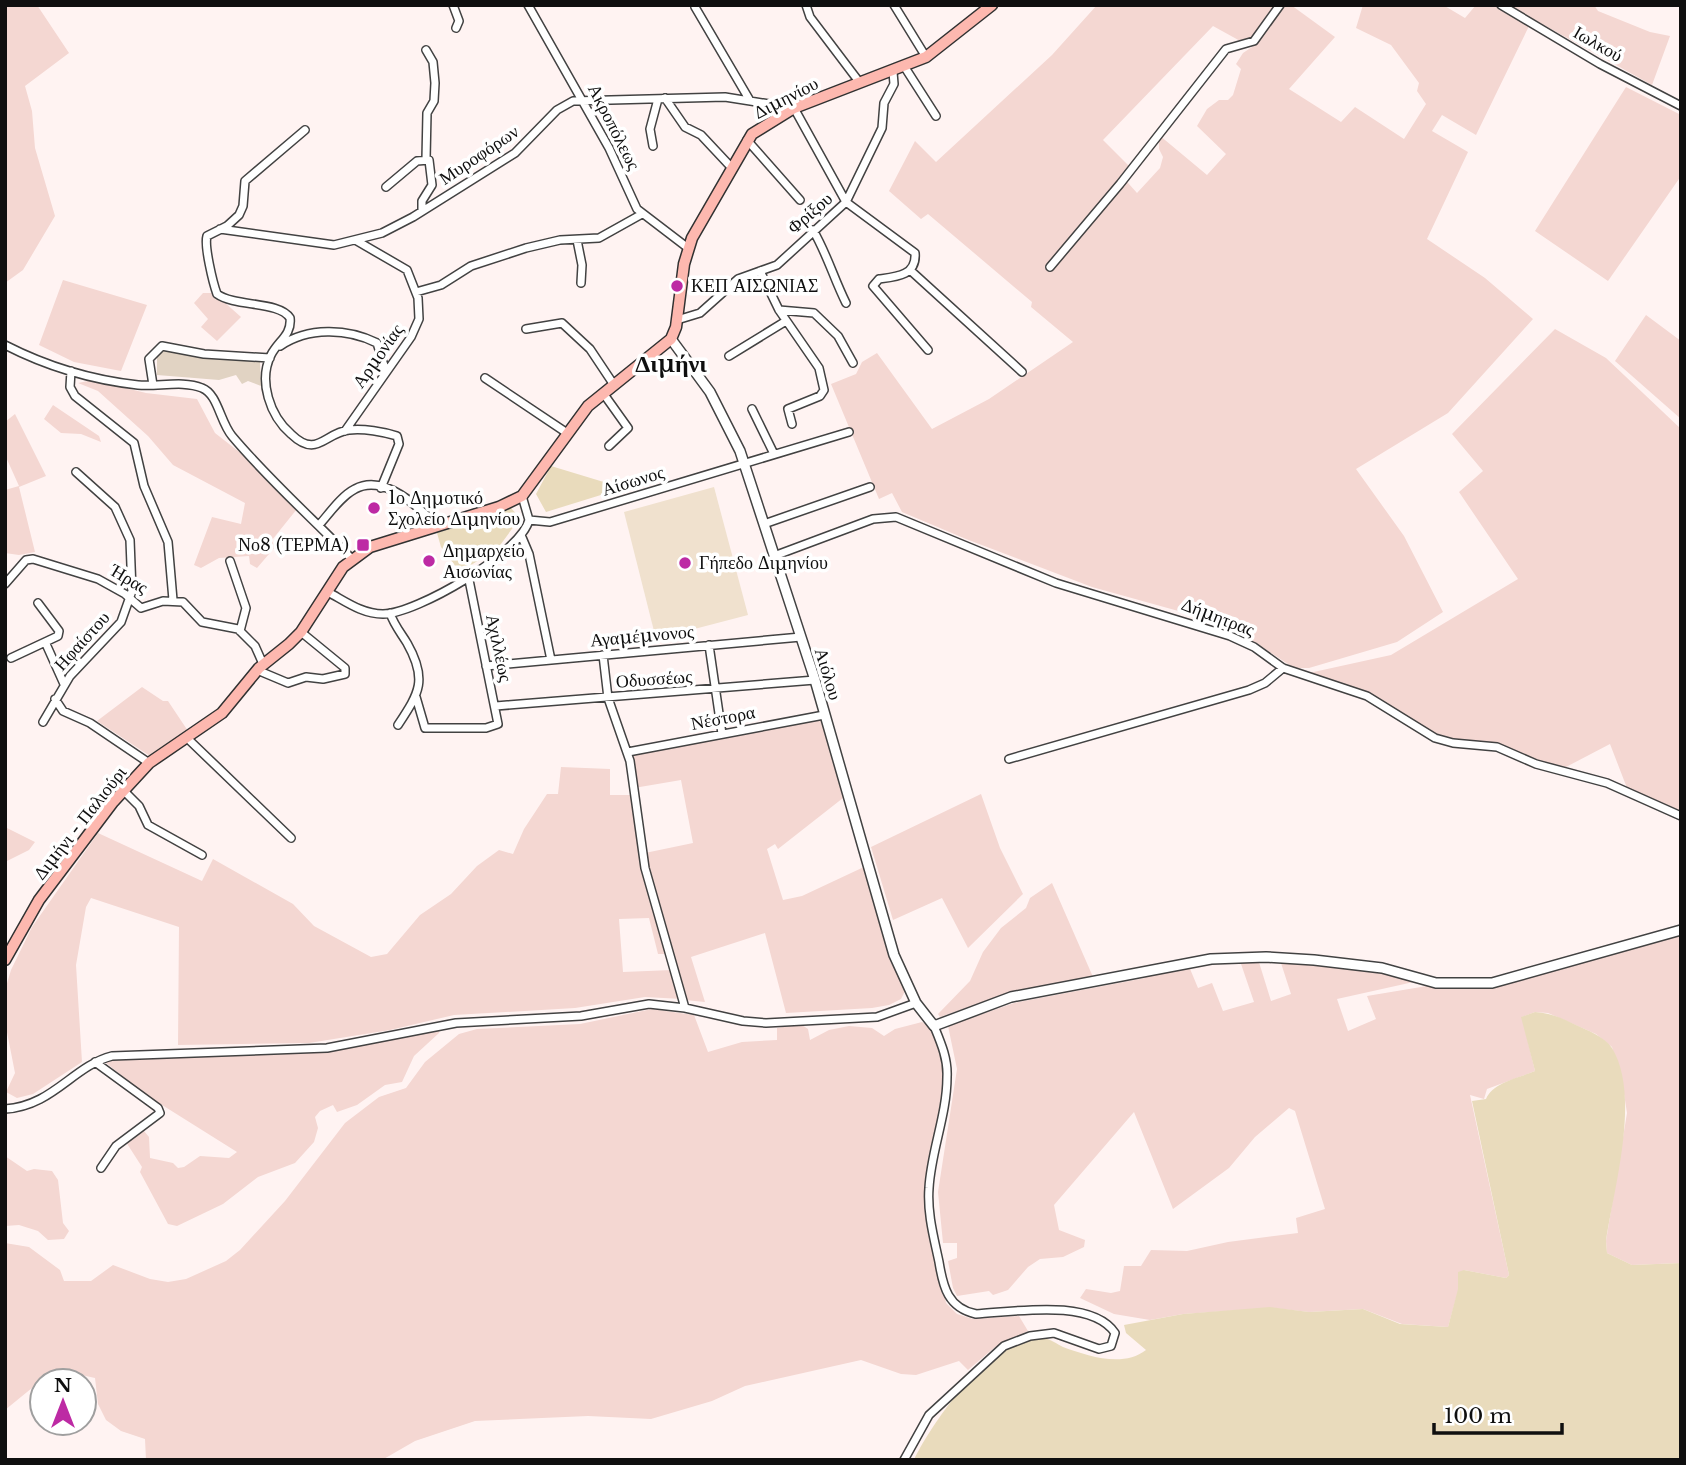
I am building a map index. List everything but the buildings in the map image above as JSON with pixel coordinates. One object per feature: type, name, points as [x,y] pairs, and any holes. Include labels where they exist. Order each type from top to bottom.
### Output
[{"type":"main road","name":"Διμηνίου","points":[[671,339],[677,320],[688,248],[697,226],[747,140],[768,122],[794,108],[926,57],[989,6]]},
{"type":"main road","name":"Διμήνι - Παλιούρι","points":[[5,960],[39,900],[124,791],[149,763],[222,713],[260,667],[301,632],[352,559],[370,547],[499,507],[522,496],[539,476],[578,417],[671,339]]},
{"type":"street","points":[[453,5],[458,21],[456,28]]},
{"type":"street","name":"Ακροπόλεως","points":[[528,5],[642,214],[688,248]]},
{"type":"street","points":[[806,5],[810,18],[860,83]]},
{"type":"street","points":[[894,5],[926,57]]},
{"type":"street","points":[[1050,267],[1120,184],[1226,49],[1254,41],[1280,5]]},
{"type":"street","name":"Ιωλκού","points":[[1501,5],[1600,64],[1681,106]]},
{"type":"street","points":[[695,7],[749,99]]},
{"type":"street","points":[[422,211],[422,201],[432,185],[432,166],[426,159],[427,113],[434,101],[435,83],[433,62],[426,50]]},
{"type":"street","points":[[904,66],[936,116]]},
{"type":"street","name":"Φρίξου","points":[[677,320],[700,313],[734,281],[777,265],[846,202],[882,128],[884,103],[894,84],[893,72]]},
{"type":"street","points":[[653,146],[650,129],[662,99],[685,127],[701,135],[731,167]]},
{"type":"street","name":"Μυροφόρων","points":[[220,229],[309,244],[357,242],[392,228],[515,153],[557,110],[581,100],[749,99],[794,108]]},
{"type":"street","points":[[794,108],[846,202],[864,218],[913,251],[916,259],[910,270],[897,279],[879,279],[874,287],[928,350]]},
{"type":"street","points":[[305,130],[245,181],[243,208],[232,222],[209,233],[205,242],[216,293],[225,299],[286,312],[290,328],[270,358],[266,381],[268,398],[290,434],[309,445],[318,445],[345,431],[361,430],[399,438],[394,459],[381,488]]},
{"type":"street","points":[[747,140],[800,200]]},
{"type":"street","points":[[386,187],[414,163],[426,159]]},
{"type":"street","points":[[357,242],[404,267],[416,292],[441,285],[464,270],[486,261],[549,242],[578,240],[610,233],[642,214]]},
{"type":"street","points":[[813,230],[826,252],[830,270],[846,303]]},
{"type":"street","points":[[578,240],[582,265],[581,283]]},
{"type":"street","points":[[910,270],[1022,372]]},
{"type":"street","points":[[760,271],[779,310],[819,368],[824,390],[820,396],[788,410],[792,424]]},
{"type":"street","name":"Αρμονίας","points":[[345,431],[417,327],[419,307],[416,292]]},
{"type":"street","points":[[779,310],[814,313],[838,337],[853,363]]},
{"type":"street","points":[[729,356],[786,321]]},
{"type":"street","points":[[526,329],[562,323],[590,349],[614,385]]},
{"type":"street","points":[[274,351],[304,334],[350,334],[377,343],[386,372]]},
{"type":"street","name":"Αιόλου","points":[[671,339],[720,410],[744,463],[815,680],[894,955],[916,1003],[934,1026]]},
{"type":"street","points":[[5,345],[71,371],[138,385],[195,386],[208,391],[215,399],[219,417],[228,432],[352,559]]},
{"type":"street","points":[[153,385],[149,359],[162,346],[204,354],[270,358]]},
{"type":"street","points":[[71,371],[70,387],[75,396],[134,443],[144,486],[168,542],[173,600],[189,605],[202,622],[234,627],[240,631],[255,646],[260,667],[288,683],[306,677],[323,679],[345,674],[345,668],[339,660],[301,632]]},
{"type":"street","points":[[485,378],[567,433]]},
{"type":"street","points":[[603,394],[628,428],[609,446]]},
{"type":"street","points":[[752,409],[774,454]]},
{"type":"street","name":"Αίσωνος","points":[[529,520],[550,522],[849,432]]},
{"type":"street","name":"Ηφαίστου","points":[[43,722],[64,684],[121,622],[131,599],[130,540],[115,507],[76,472]]},
{"type":"street","points":[[319,525],[351,491],[363,486],[381,488],[414,502],[437,526]]},
{"type":"street","points":[[764,524],[870,487]]},
{"type":"street","points":[[328,592],[362,610],[390,613],[417,606],[505,552],[521,536],[529,520],[522,496]]},
{"type":"street","name":"Δήμητρας","points":[[774,556],[873,519],[896,517],[1056,583],[1230,636],[1254,647],[1283,668],[1367,696],[1435,738],[1497,747],[1548,768],[1607,783],[1681,816]]},
{"type":"street","points":[[521,536],[529,554],[551,660]]},
{"type":"street","name":"Ήρας","points":[[5,584],[26,560],[33,559],[91,576],[131,599],[141,608],[173,600]]},
{"type":"street","points":[[230,561],[246,608],[240,631]]},
{"type":"street","name":"Αχιλλέως","points":[[416,697],[425,728],[496,726],[499,720],[468,575]]},
{"type":"street","points":[[11,658],[57,637],[59,631],[38,603]]},
{"type":"street","points":[[390,613],[419,670],[416,697],[398,726]]},
{"type":"street","name":"Αγαμέμνονος","points":[[486,666],[801,637]]},
{"type":"street","points":[[46,644],[64,684]]},
{"type":"street","points":[[709,645],[722,734]]},
{"type":"street","points":[[603,655],[608,698],[628,752],[645,868],[685,1007]]},
{"type":"street","points":[[1009,759],[1249,690],[1265,683],[1283,668]]},
{"type":"street","name":"Οδυσσέως","points":[[496,706],[815,680]]},
{"type":"street","points":[[55,699],[68,714],[90,723],[149,763]]},
{"type":"street","name":"Νέστορα","points":[[628,752],[824,715]]},
{"type":"street","points":[[186,737],[291,838]]},
{"type":"street","points":[[124,791],[139,806],[148,825],[202,855]]},
{"type":"street","points":[[904,1460],[929,1415],[1004,1346],[1030,1336],[1054,1333],[1099,1349],[1111,1346],[1115,1333],[1107,1321],[1095,1315],[1071,1310],[976,1314],[964,1311],[950,1300],[943,1287],[929,1208],[931,1168],[947,1079],[944,1050],[934,1026],[1011,997],[1211,959],[1266,957],[1314,960],[1382,968],[1436,983],[1492,983],[1681,930]]},
{"type":"street","points":[[5,1109],[23,1106],[48,1096],[95,1062],[111,1056],[327,1048],[456,1023],[581,1016],[649,1004],[685,1007],[743,1021],[766,1023],[877,1017],[916,1003]]},
{"type":"street","points":[[95,1062],[160,1112],[116,1146],[101,1168]]},
{"type":"shaded area","points":[[5,5],[37,5],[69,53],[25,86],[32,111],[35,148],[55,216],[23,270],[5,283]]},
{"type":"shaded area","points":[[1097,5],[1275,5],[1253,39],[1242,42],[1213,26],[1103,140],[1129,166],[1121,175],[1137,193],[1160,168],[1163,157],[1159,149],[1159,135],[1207,175],[1226,154],[1197,126],[1207,109],[1219,100],[1228,100],[1233,95],[1241,69],[1236,64],[1243,53],[1255,45],[1283,5],[1291,5],[1335,37],[1289,89],[1341,122],[1355,107],[1404,139],[1426,104],[1417,91],[1419,83],[1391,45],[1356,28],[1363,5],[1443,5],[1465,18],[1476,5],[1496,5],[1529,26],[1476,135],[1442,115],[1432,131],[1468,152],[1427,239],[1485,278],[1533,319],[1448,413],[1356,469],[1404,536],[1443,612],[1397,642],[1309,668],[1294,668],[1241,633],[1182,612],[1092,587],[966,539],[902,512],[892,493],[879,499],[831,384],[856,374],[862,362],[877,353],[932,429],[989,399],[1073,342],[1031,307],[1032,302],[928,214],[921,219],[889,191],[915,141],[936,162],[1052,55]]},
{"type":"shaded area","points":[[1508,5],[1594,5],[1598,11],[1650,32],[1670,36],[1652,85]]},
{"type":"shaded area","points":[[1626,87],[1681,115],[1681,176],[1608,281],[1535,231]]},
{"type":"shaded area","points":[[63,280],[147,305],[121,371],[74,362],[39,345]]},
{"type":"shaded area","points":[[203,293],[214,293],[241,317],[217,341],[201,327],[208,319],[194,303]]},
{"type":"shaded area","points":[[1646,315],[1681,341],[1681,419],[1615,361]]},
{"type":"shaded area","points":[[1555,329],[1606,358],[1681,429],[1681,812],[1627,788],[1610,744],[1566,767],[1546,764],[1496,744],[1461,741],[1430,733],[1377,697],[1309,673],[1391,655],[1518,579],[1459,492],[1483,471],[1452,434]]},
{"type":"shaded area","points":[[165,347],[260,362],[261,386],[248,381],[242,384],[236,375],[219,380],[157,375],[157,351]]},
{"type":"shaded area","points":[[93,380],[146,393],[197,399],[215,433],[247,458],[297,509],[272,540],[275,547],[257,568],[250,564],[249,556],[219,558],[201,568],[194,565],[212,517],[241,524],[245,503],[173,465],[148,436],[98,391],[78,383]]},
{"type":"shaded area","points":[[53,405],[99,436],[101,442],[81,434],[61,433],[44,419]]},
{"type":"shaded area","points":[[15,414],[46,476],[19,487],[35,552],[19,555],[5,553],[5,490],[19,486],[5,455],[5,422]]},
{"type":"shaded area","points":[[551,466],[607,483],[617,490],[546,512],[536,494]]},
{"type":"shaded area","name":"Γήπεδο Διμηνίου","points":[[714,487],[748,615],[656,639],[624,512]]},
{"type":"shaded area","points":[[511,508],[520,518],[498,548],[460,572],[441,547],[437,533]]},
{"type":"shaded area","points":[[142,687],[163,701],[168,701],[188,731],[150,756],[97,721]]},
{"type":"shaded area","points":[[822,719],[843,798],[778,849],[775,844],[767,849],[783,900],[802,896],[866,866],[891,962],[905,991],[901,999],[889,1005],[786,1013],[765,933],[691,957],[705,1002],[685,1000],[660,917],[645,853],[693,843],[681,780],[634,788],[631,754]]},
{"type":"shaded area","points":[[561,767],[610,769],[610,795],[631,795],[644,870],[667,954],[658,954],[649,918],[619,919],[623,972],[672,970],[682,999],[645,997],[575,1008],[454,1015],[390,1030],[309,1043],[178,1045],[179,927],[91,898],[86,907],[76,965],[82,1062],[33,1094],[17,1098],[6,1092],[15,1073],[5,1022],[5,990],[11,970],[32,927],[98,833],[202,881],[213,859],[293,904],[314,926],[371,957],[387,954],[420,915],[451,894],[477,866],[499,850],[513,854],[524,829],[547,794],[558,794]]},
{"type":"shaded area","points":[[981,794],[1000,848],[1023,894],[968,948],[942,898],[893,920],[871,847]]},
{"type":"shaded area","points":[[5,827],[35,842],[29,850],[5,862]]},
{"type":"shaded area","points":[[1052,883],[1093,977],[1006,994],[940,1017],[938,1014],[970,981],[983,952],[1001,928],[1026,908],[1030,898]]},
{"type":"shaded area","points":[[1681,935],[1681,1263],[1632,1265],[1607,1253],[1606,1241],[1627,1113],[1622,1081],[1612,1047],[1596,1034],[1548,1013],[1535,1012],[1522,1017],[1535,1071],[1487,1089],[1484,1099],[1470,1095],[1509,1275],[1506,1278],[1464,1270],[1448,1327],[1402,1324],[1363,1309],[1309,1312],[1273,1308],[1183,1314],[1150,1320],[1114,1314],[1080,1298],[1086,1289],[1111,1293],[1120,1291],[1124,1266],[1141,1266],[1151,1250],[1187,1251],[1228,1242],[1298,1233],[1296,1218],[1325,1209],[1295,1111],[1289,1108],[1255,1137],[1229,1168],[1173,1209],[1134,1112],[1054,1205],[1059,1230],[1085,1240],[1084,1247],[1063,1257],[1040,1259],[1028,1267],[1008,1290],[993,1295],[989,1291],[957,1296],[953,1288],[948,1261],[957,1258],[957,1243],[943,1243],[938,1192],[957,1069],[948,1026],[1014,1003],[1145,978],[1144,974],[1188,964],[1198,988],[1212,983],[1223,1011],[1254,1002],[1239,958],[1258,959],[1271,1001],[1291,994],[1280,960],[1352,965],[1418,981],[1337,999],[1348,1031],[1376,1019],[1367,996],[1433,985],[1457,988],[1488,986],[1636,944]]},
{"type":"shaded area","points":[[652,1009],[694,1015],[708,1052],[742,1042],[777,1040],[777,1028],[789,1026],[802,1025],[808,1029],[810,1040],[829,1030],[849,1026],[872,1028],[884,1036],[895,1029],[922,1022],[932,1028],[942,1049],[946,1083],[927,1194],[946,1303],[957,1314],[973,1319],[1019,1316],[1028,1331],[994,1348],[968,1370],[959,1361],[916,1375],[901,1374],[861,1360],[745,1386],[712,1401],[651,1419],[588,1416],[475,1421],[415,1441],[382,1460],[146,1460],[145,1439],[121,1431],[106,1420],[98,1404],[98,1367],[28,1367],[28,1391],[5,1410],[5,1243],[29,1247],[60,1270],[64,1281],[91,1281],[113,1265],[150,1279],[168,1282],[186,1279],[226,1261],[240,1250],[285,1201],[345,1123],[379,1097],[406,1088],[425,1062],[459,1034],[477,1029],[580,1024]]},
{"type":"shaded area","points":[[1535,1012],[1561,1018],[1600,1037],[1612,1048],[1620,1068],[1625,1116],[1606,1241],[1607,1253],[1632,1265],[1681,1263],[1681,1460],[914,1460],[935,1424],[967,1382],[1006,1349],[1025,1340],[1044,1338],[1094,1357],[1127,1358],[1146,1350],[1126,1333],[1124,1325],[1183,1314],[1270,1307],[1309,1312],[1363,1309],[1400,1324],[1448,1327],[1458,1289],[1458,1272],[1464,1270],[1506,1278],[1509,1275],[1472,1101],[1486,1099],[1494,1088],[1535,1071],[1521,1017]]},
{"type":"shaded area","points":[[441,1027],[439,1033],[414,1056],[402,1082],[385,1085],[357,1105],[337,1112],[333,1105],[320,1111],[315,1117],[318,1128],[314,1142],[295,1163],[258,1177],[223,1204],[177,1226],[168,1224],[140,1172],[142,1167],[126,1142],[144,1131],[149,1137],[150,1158],[173,1163],[178,1168],[200,1156],[229,1158],[237,1152],[143,1093],[105,1062],[104,1058],[320,1048]]},
{"type":"shaded area","points":[[5,1156],[27,1171],[52,1171],[58,1180],[63,1223],[69,1231],[64,1239],[48,1240],[38,1231],[19,1225],[5,1226]]},
{"type":"place","name":"ΚΕΠ ΑΙΣΩΝΙΑΣ","points":[[677,286]]},
{"type":"place","name":"1ο Δημοτικό Σχολείο Διμηνίου","points":[[374,508]]},
{"type":"place","name":"Νο8 (ΤΕΡΜΑ)","points":[[363,545]]},
{"type":"place","name":"Δημαρχείο Αισωνίας","points":[[429,561]]},
{"type":"place","name":"Γήπεδο Διμηνίου","points":[[685,563]]},
{"type":"district","name":"Διμήνι","points":[[671,364]]}]
